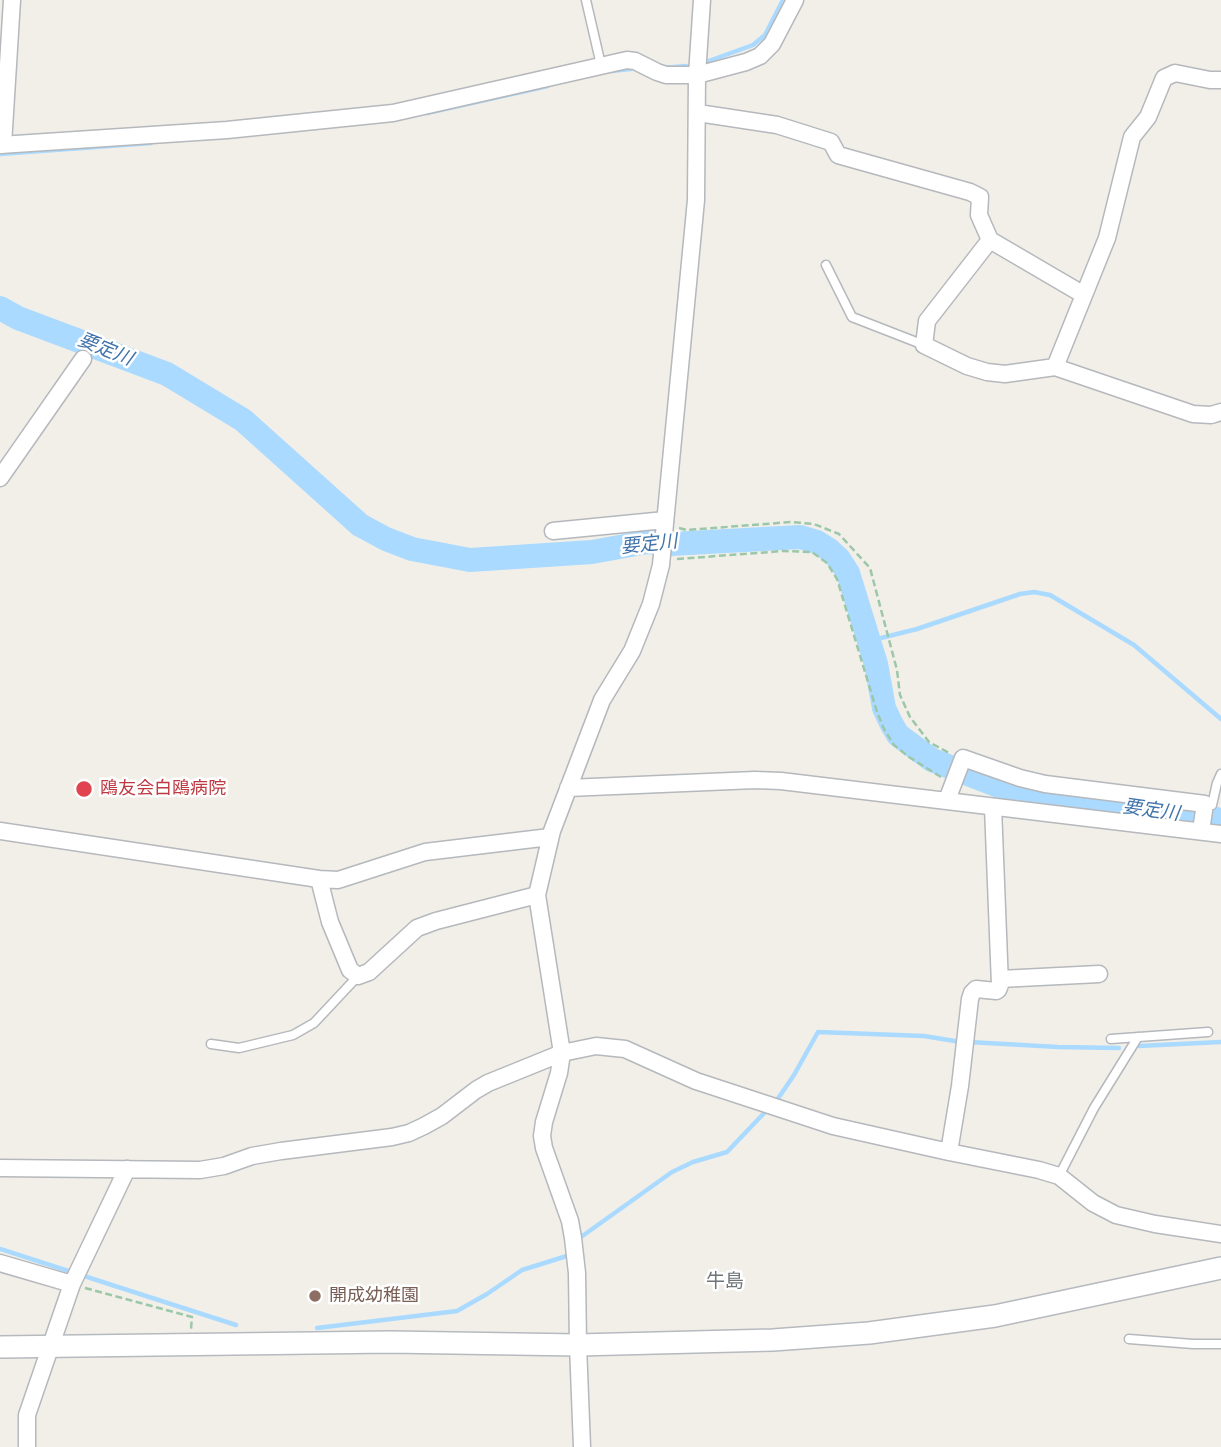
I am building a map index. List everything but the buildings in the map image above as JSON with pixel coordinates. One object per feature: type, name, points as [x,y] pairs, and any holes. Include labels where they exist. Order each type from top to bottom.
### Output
[{"type":"street","points":[[12,0],[1,145],[227,130],[393,113],[631,60],[662,74],[697,75],[760,56],[772,44],[795,0]]},
{"type":"street","points":[[582,1447],[577,1273],[573,1238],[542,1136],[562,1053],[537,895],[550,837],[568,788],[602,701],[632,651],[651,604],[661,565],[696,200],[697,75],[702,0]]},
{"type":"street","points":[[1055,367],[1107,238],[1132,137],[1148,117],[1164,78],[1175,73],[1221,80]]},
{"type":"street","points":[[698,113],[777,125],[831,142],[838,155],[970,192],[980,197],[979,215],[990,240],[1084,295]]},
{"type":"street","points":[[990,240],[927,321],[924,345],[986,372],[1004,374],[1055,367],[1193,414],[1211,415],[1221,412]]},
{"type":"street","points":[[0,478],[83,359]]},
{"type":"street","points":[[553,531],[665,526]]},
{"type":"street","points":[[947,800],[962,760],[1045,784],[1204,806],[1201,829]]},
{"type":"street","points":[[568,788],[781,781],[1201,829],[1221,834]]},
{"type":"street","points":[[949,1152],[970,999],[972,993],[979,989],[996,991],[1000,988],[993,807]]},
{"type":"street","points":[[0,831],[338,880],[425,852],[550,837]]},
{"type":"street","points":[[319,879],[330,922],[350,970],[358,976],[369,972],[417,928],[436,920],[537,895]]},
{"type":"street","points":[[1000,979],[1099,974]]},
{"type":"street","points":[[0,1168],[200,1170],[224,1166],[251,1156],[401,1135],[417,1130],[442,1116],[488,1083],[562,1053],[596,1046],[625,1049],[696,1081],[833,1126],[1059,1176],[1093,1203],[1115,1215],[1221,1234]]},
{"type":"street","points":[[27,1447],[27,1415],[72,1284],[127,1169]]},
{"type":"street","points":[[0,1263],[72,1284]]},
{"type":"street","points":[[0,1347],[390,1342],[578,1345],[773,1340],[869,1333],[995,1316],[1221,1268]]},
{"type":"lane","points":[[586,0],[601,65]]},
{"type":"lane","points":[[826,265],[852,317],[924,345]]},
{"type":"lane","points":[[1204,806],[1212,805],[1221,774]]},
{"type":"lane","points":[[211,1044],[239,1048],[293,1035],[314,1023],[358,976]]},
{"type":"lane","points":[[1111,1039],[1208,1032]]},
{"type":"lane","points":[[1059,1176],[1094,1108],[1138,1037]]},
{"type":"lane","points":[[1129,1339],[1221,1344]]},
{"type":"path","points":[[665,526],[687,530],[791,522],[814,524],[839,534],[870,568],[897,670],[900,695],[910,717],[929,742],[962,760]]},
{"type":"path","points":[[661,565],[673,559],[783,551],[812,552],[820,557],[837,579],[877,712],[889,737],[894,745],[909,757],[954,782]]},
{"type":"path","points":[[72,1284],[192,1317],[191,1334]]},
{"type":"waterway","points":[[706,62],[753,45],[765,35],[783,0]]},
{"type":"waterway","points":[[663,68],[686,66]]},
{"type":"waterway","points":[[611,71],[631,69]]},
{"type":"waterway","points":[[427,113],[548,86]]},
{"type":"waterway","points":[[0,154],[151,143]]},
{"type":"waterway","name":"要定川","points":[[0,308],[18,318],[167,374],[243,420],[360,525],[412,549],[470,560],[592,552],[647,542],[671,544],[800,537],[817,542],[839,559],[848,573],[876,664],[884,708],[891,723],[898,735],[932,760],[999,786],[1030,794],[1221,820]]},
{"type":"waterway","points":[[869,641],[917,629],[1020,594],[1034,592],[1050,595],[1134,645],[1221,719]]},
{"type":"waterway","points":[[777,1100],[818,1032],[924,1036],[961,1042]]},
{"type":"waterway","points":[[969,1042],[1119,1048]]},
{"type":"waterway","points":[[1139,1046],[1221,1042]]},
{"type":"waterway","points":[[581,1237],[672,1172],[693,1162],[727,1152],[767,1110]]},
{"type":"waterway","points":[[0,1249],[236,1325]]},
{"type":"waterway","points":[[317,1328],[457,1311],[522,1270],[570,1255]]},
{"type":"place","name":"鴎友会白鴎病院","points":[[84,789]]},
{"type":"place","name":"開成幼稚園","points":[[315,1296]]},
{"type":"district","name":"牛島","points":[[725,1282]]}]
